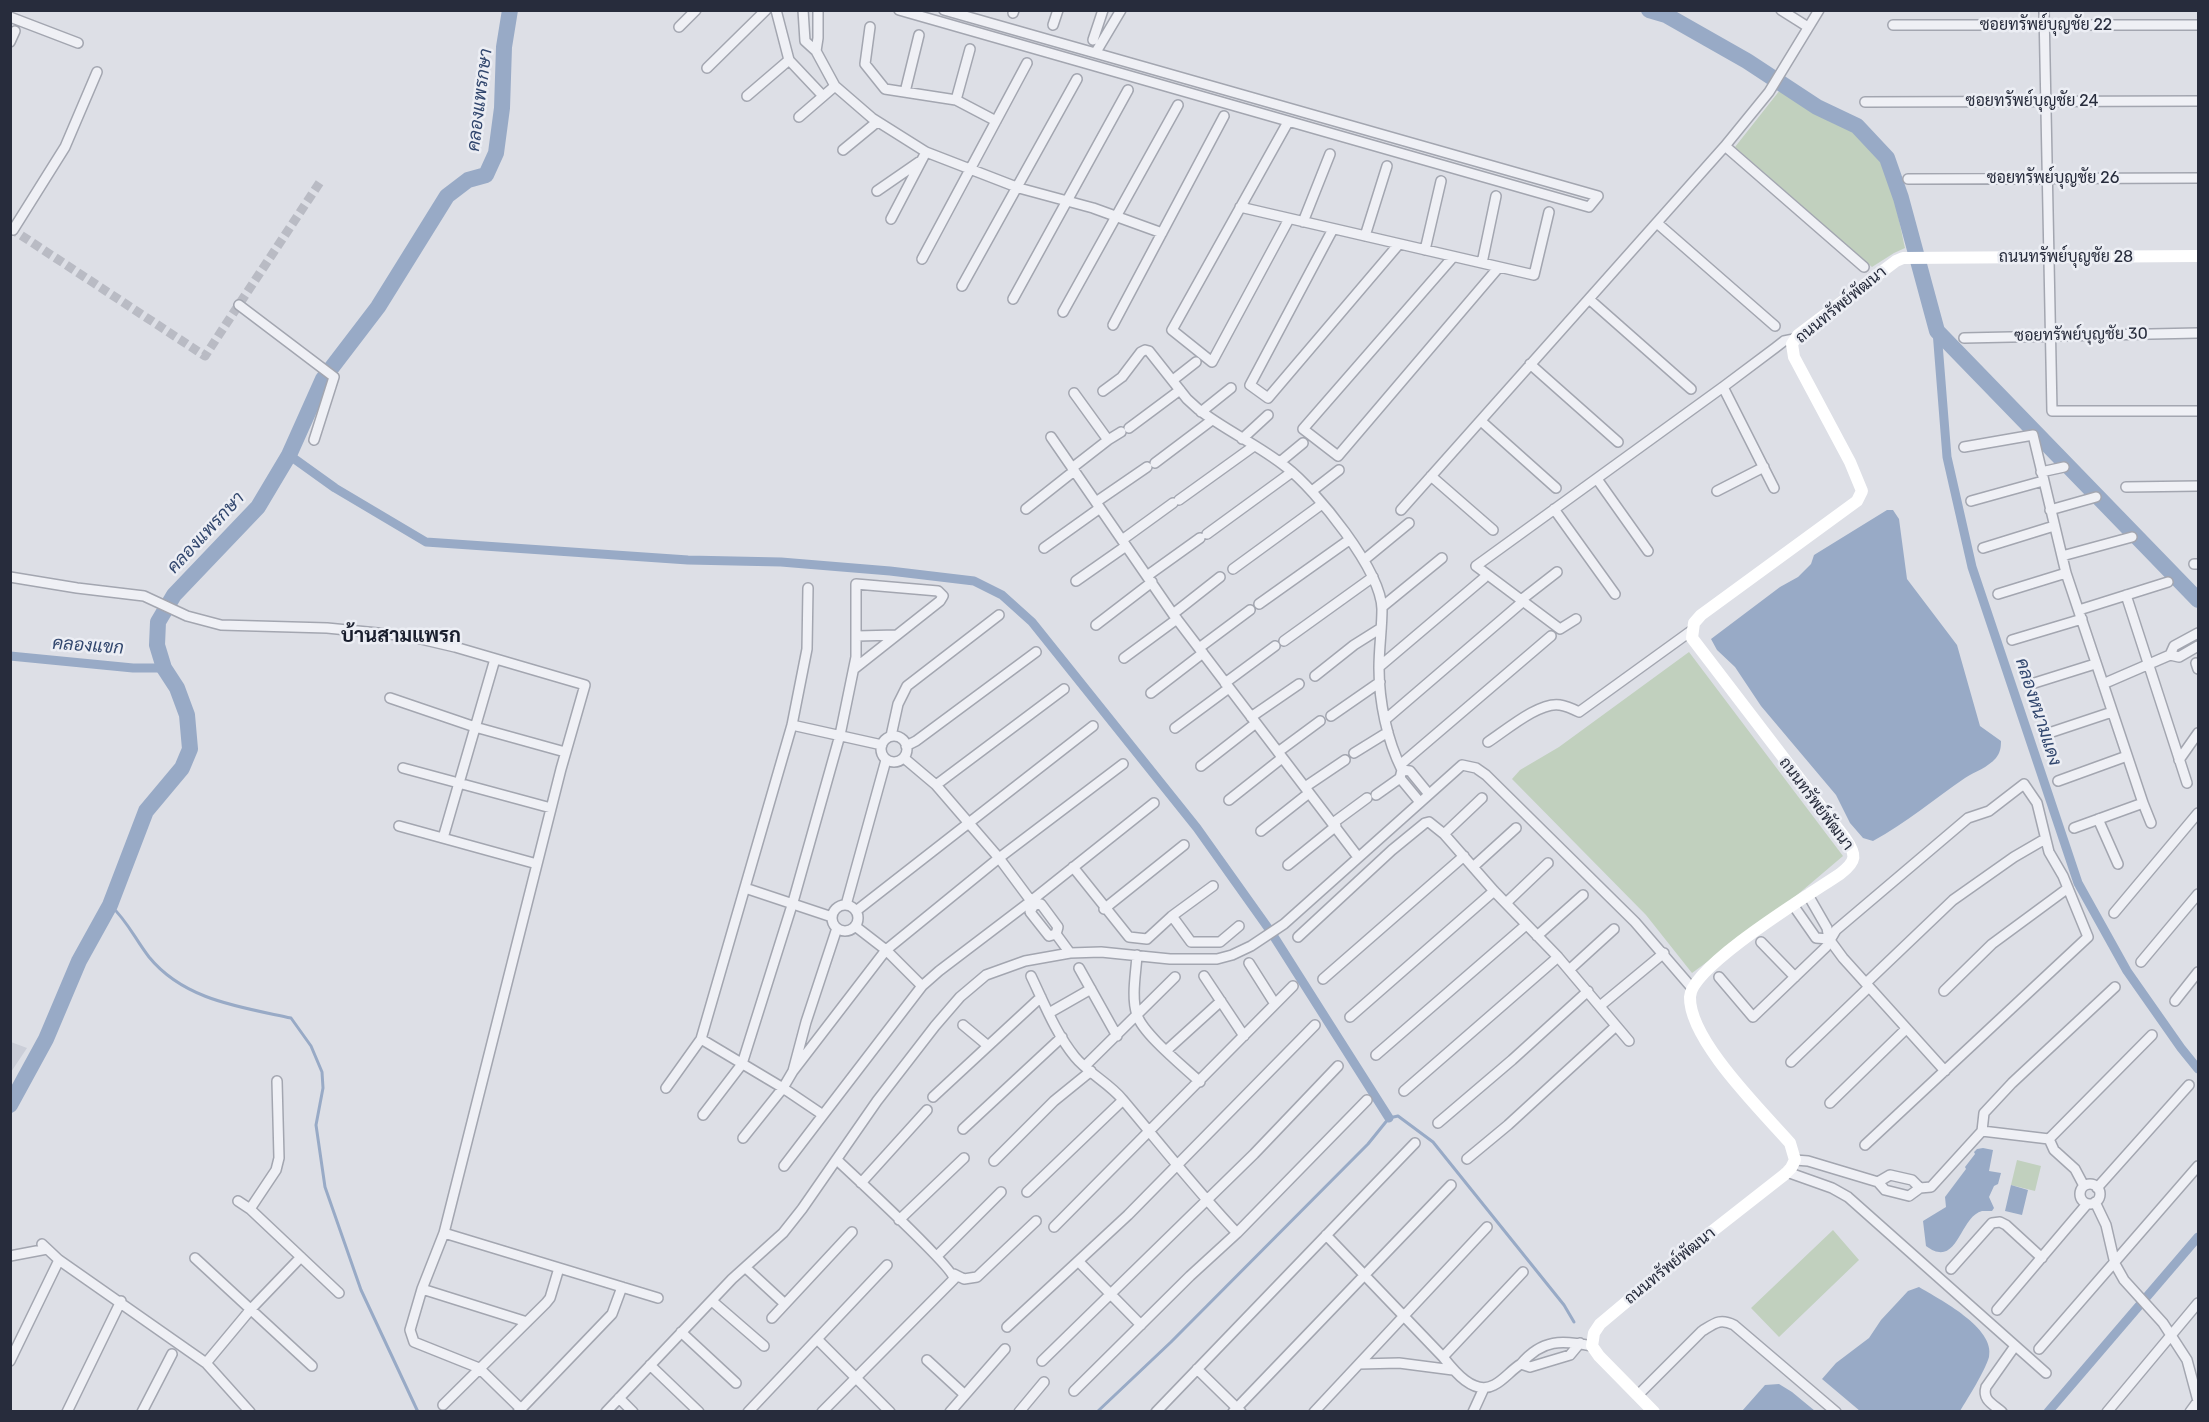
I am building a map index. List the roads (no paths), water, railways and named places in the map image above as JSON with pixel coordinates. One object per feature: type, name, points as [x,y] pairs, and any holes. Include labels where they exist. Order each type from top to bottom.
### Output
[{"type":"street","points":[[679,27],[696,10]]},
{"type":"street","points":[[707,68],[766,10]]},
{"type":"street","points":[[776,10],[789,60],[823,96]]},
{"type":"street","points":[[803,10],[805,41],[816,51],[835,86],[877,122],[923,156],[970,169],[1017,187],[1162,233]]},
{"type":"street","points":[[816,51],[818,10]]},
{"type":"street","points":[[899,10],[1589,207],[1598,196],[944,10]]},
{"type":"street","points":[[1053,25],[1058,10]]},
{"type":"street","points":[[1093,40],[1103,10]]},
{"type":"street","points":[[1096,52],[1121,10]]},
{"type":"street","points":[[1781,10],[1808,27]]},
{"type":"street","points":[[1401,510],[1725,146],[1769,92],[1819,10]]},
{"type":"street","points":[[2044,10],[2052,411],[2199,411]]},
{"type":"street","points":[[10,17],[78,43]]},
{"type":"street","name":"ซอยทรัพย์บุญชัย 22","points":[[1893,25],[2199,25]]},
{"type":"street","points":[[996,38],[999,26]]},
{"type":"street","points":[[870,27],[865,64],[885,88],[956,100],[996,121]]},
{"type":"street","points":[[10,42],[15,31]]},
{"type":"street","points":[[905,92],[919,35]]},
{"type":"street","points":[[956,100],[970,50]]},
{"type":"street","points":[[747,96],[789,60]]},
{"type":"street","points":[[922,260],[1027,63]]},
{"type":"street","points":[[13,230],[65,147],[97,72]]},
{"type":"street","points":[[962,286],[1077,79]]},
{"type":"street","points":[[799,117],[835,86]]},
{"type":"street","points":[[1013,298],[1128,90]]},
{"type":"street","name":"ซอยทรัพย์บุญชัย 24","points":[[1865,102],[2199,100]]},
{"type":"street","points":[[1063,312],[1178,105]]},
{"type":"street","points":[[1113,325],[1224,116]]},
{"type":"street","points":[[843,150],[877,122]]},
{"type":"street","points":[[1288,122],[1172,330],[1212,362],[1289,219]]},
{"type":"street","points":[[1725,146],[1864,267]]},
{"type":"street","points":[[1303,222],[1330,154]]},
{"type":"street","points":[[877,191],[923,156]]},
{"type":"street","points":[[891,219],[923,156]]},
{"type":"street","points":[[1365,236],[1387,166]]},
{"type":"street","name":"ซอยทรัพย์บุญชัย 26","points":[[1908,179],[2199,178]]},
{"type":"street","points":[[1425,250],[1441,181]]},
{"type":"street","points":[[1482,263],[1496,196]]},
{"type":"street","points":[[1240,207],[1534,275],[1549,212]]},
{"type":"street","points":[[1657,223],[1775,326]]},
{"type":"street","points":[[1333,229],[1250,385],[1268,398],[1399,244]]},
{"type":"street","name":"ถนนทรัพย์บุญชัย 28","points":[[1904,258],[2199,256]]},
{"type":"street","points":[[1454,257],[1303,429],[1338,456],[1499,267]]},
{"type":"street","name":"ถนนทรัพย์พัฒนา","points":[[1692,988],[1707,969],[1751,934],[1849,867],[1854,858],[1854,850],[1697,647],[1691,630],[1701,615],[1857,501],[1862,491],[1850,462],[1794,357],[1791,344],[1794,339],[1892,264],[1904,258]]},
{"type":"street","points":[[1588,299],[1691,389]]},
{"type":"street","points":[[239,305],[333,375],[334,380],[314,440]]},
{"type":"street","name":"ซอยทรัพย์บุญชัย 30","points":[[1965,338],[2199,333]]},
{"type":"street","points":[[1576,619],[1560,629],[1520,602],[1476,566],[1784,341],[1794,339]]},
{"type":"street","points":[[1103,391],[1122,377],[1144,350],[1149,351],[1201,412],[1280,462],[1312,491],[1364,560],[1373,577],[1382,607],[1379,667],[1388,732],[1393,753],[1401,771],[1419,801]]},
{"type":"street","points":[[1173,380],[1196,362]]},
{"type":"street","points":[[1530,364],[1618,441]]},
{"type":"street","points":[[1723,387],[1774,488]]},
{"type":"street","points":[[1201,412],[1231,388]]},
{"type":"street","points":[[1026,509],[1108,440],[1180,390]]},
{"type":"street","points":[[1074,393],[1108,440]]},
{"type":"street","points":[[1242,439],[1268,415]]},
{"type":"street","points":[[1044,548],[1212,420]]},
{"type":"street","points":[[1481,420],[1556,488]]},
{"type":"street","points":[[1964,447],[2032,435],[2066,573],[2095,664],[2151,823]]},
{"type":"street","points":[[1051,437],[1175,616],[1358,857]]},
{"type":"street","points":[[1280,462],[1303,443]]},
{"type":"street","points":[[1076,581],[1176,501],[1254,446]]},
{"type":"street","points":[[1717,491],[1764,467]]},
{"type":"street","points":[[1971,501],[2042,477],[2064,467]]},
{"type":"street","points":[[1312,491],[1339,470]]},
{"type":"street","points":[[1096,625],[1203,536],[1292,472]]},
{"type":"street","points":[[1431,476],[1493,530]]},
{"type":"street","points":[[1597,479],[1648,550]]},
{"type":"street","points":[[2126,487],[2199,486]]},
{"type":"street","points":[[2050,510],[2096,497]]},
{"type":"street","points":[[1233,569],[1322,504]]},
{"type":"street","points":[[1554,509],[1615,594]]},
{"type":"street","points":[[1364,560],[1409,523]]},
{"type":"street","points":[[1983,548],[2054,526]]},
{"type":"street","points":[[2062,556],[2132,537]]},
{"type":"street","points":[[1259,604],[1349,540]]},
{"type":"street","points":[[1382,607],[1442,558]]},
{"type":"street","points":[[1386,719],[1557,572]]},
{"type":"street","points":[[1998,594],[2066,573]]},
{"type":"street","points":[[1124,658],[1220,577]]},
{"type":"street","points":[[1284,641],[1373,577]]},
{"type":"street","points":[[10,578],[144,596],[187,616],[222,626],[327,628],[377,632],[455,647],[585,685],[565,752],[444,1233],[422,1289],[410,1336],[414,1342],[479,1368],[520,1410],[612,1314],[622,1287]]},
{"type":"street","points":[[1379,667],[1484,578]]},
{"type":"street","points":[[2012,640],[2126,595],[2168,582]]},
{"type":"street","points":[[703,1115],[742,1064],[793,903],[840,735],[854,669],[857,636],[856,584],[938,591],[943,596],[940,601],[854,669]]},
{"type":"street","points":[[666,1088],[700,1039],[792,725],[807,649],[808,588]]},
{"type":"street","points":[[2126,595],[2187,783]]},
{"type":"street","points":[[1151,693],[1250,610]]},
{"type":"street","points":[[891,736],[902,739],[906,746],[907,754],[897,762],[886,760],[881,753],[882,745],[891,736],[898,704],[907,686],[999,615]]},
{"type":"street","points":[[1315,676],[1354,645],[1381,628]]},
{"type":"street","points":[[1488,742],[1546,706],[1558,704],[1579,712],[1691,630]]},
{"type":"street","points":[[2170,655],[2174,646],[2199,633]]},
{"type":"street","points":[[857,636],[897,635]]},
{"type":"street","points":[[1288,865],[1334,825],[1372,797],[1551,636]]},
{"type":"street","points":[[2103,684],[2170,655],[2179,657],[2199,645]]},
{"type":"street","points":[[1174,728],[1275,646]]},
{"type":"street","points":[[906,746],[916,741],[1036,652]]},
{"type":"street","points":[[443,838],[495,659]]},
{"type":"street","points":[[2028,685],[2095,664]]},
{"type":"street","points":[[1331,716],[1380,682]]},
{"type":"street","points":[[1201,766],[1299,684]]},
{"type":"street","points":[[936,785],[1064,689]]},
{"type":"street","points":[[390,698],[475,727],[565,752]]},
{"type":"street","points":[[2046,734],[2112,712]]},
{"type":"street","points":[[1229,800],[1320,721]]},
{"type":"street","points":[[792,725],[882,745]]},
{"type":"street","points":[[856,911],[1093,726]]},
{"type":"street","points":[[1354,753],[1388,732]]},
{"type":"street","points":[[2180,760],[2199,733]]},
{"type":"street","points":[[2058,781],[2127,756]]},
{"type":"street","points":[[904,758],[936,785],[970,823],[1032,903],[1030,912],[1049,936],[1056,934],[1070,953]]},
{"type":"street","points":[[846,905],[886,760]]},
{"type":"street","points":[[1261,831],[1345,760]]},
{"type":"street","points":[[743,1138],[886,950],[999,858],[1123,764]]},
{"type":"street","points":[[606,1412],[732,1280],[783,1233],[934,1026],[960,997],[986,975],[1005,966],[1047,955],[1070,953],[1101,952],[1170,959],[1217,959],[1232,955],[1260,941],[1284,924],[1462,765],[1476,768],[1554,841],[1664,953],[1692,988],[1690,998],[1692,1010],[1710,1049],[1790,1143],[1795,1160],[1808,1161],[1878,1182],[1885,1190],[1909,1196],[1920,1188],[1931,1187],[1982,1131],[1984,1113],[1991,1105],[2115,987]]},
{"type":"street","points":[[403,768],[551,808]]},
{"type":"street","points":[[1401,771],[1410,771],[1428,793]]},
{"type":"street","points":[[1719,977],[1753,1017],[1826,947],[1836,930],[1968,818],[1989,811],[2024,784],[2037,803],[2049,852],[2068,888],[2088,937],[1865,1145]]},
{"type":"street","points":[[1444,834],[1482,798]]},
{"type":"street","points":[[784,1166],[922,986],[1032,903],[1073,867],[1154,803]]},
{"type":"street","points":[[2074,828],[2143,803]]},
{"type":"street","points":[[2115,913],[2199,813]]},
{"type":"street","points":[[2098,819],[2118,864]]},
{"type":"street","points":[[1299,937],[1392,850],[1425,823],[1430,822],[1444,834],[1494,891],[1558,957],[1629,1041]]},
{"type":"street","points":[[399,826],[537,864]]},
{"type":"street","points":[[1473,867],[1516,828]]},
{"type":"street","points":[[1791,1062],[1953,900],[2014,857],[2045,839]]},
{"type":"street","points":[[1104,909],[1184,845]]},
{"type":"street","points":[[1323,979],[1464,856]]},
{"type":"street","points":[[1506,903],[1548,863]]},
{"type":"street","points":[[1073,867],[1104,909],[1129,937],[1147,939],[1172,916],[1213,886]]},
{"type":"street","points":[[745,888],[832,917],[837,928],[806,1022],[793,1071]]},
{"type":"street","points":[[1944,991],[1992,944],[2068,888]]},
{"type":"street","points":[[1350,1017],[1494,891]]},
{"type":"street","points":[[2141,962],[2199,894]]},
{"type":"street","points":[[1537,936],[1583,895]]},
{"type":"street","points":[[1808,895],[1827,928],[1829,939],[1867,985],[1945,1071]]},
{"type":"street","points":[[832,917],[838,907],[846,905],[856,911],[858,919],[855,926],[848,931],[837,928]]},
{"type":"street","points":[[1793,905],[1816,938],[1829,939]]},
{"type":"street","points":[[1172,916],[1191,942],[1220,942],[1239,926]]},
{"type":"street","points":[[1376,1055],[1526,925]]},
{"type":"street","points":[[855,926],[886,950],[922,986]]},
{"type":"street","points":[[1569,970],[1614,928]]},
{"type":"street","points":[[1761,942],[1795,977]]},
{"type":"street","points":[[1600,1006],[1664,953]]},
{"type":"street","points":[[1137,955],[1135,1000],[1137,1015],[1144,1028],[1200,1082]]},
{"type":"street","points":[[1404,1091],[1558,957]]},
{"type":"street","points":[[1249,963],[1275,1004]]},
{"type":"street","points":[[1079,968],[1117,1036]]},
{"type":"street","points":[[2175,1001],[2199,972]]},
{"type":"street","points":[[1031,976],[1075,1058],[1105,1081],[1123,1100],[1177,1167],[1237,1233]]},
{"type":"street","points":[[1204,976],[1244,1036]]},
{"type":"street","points":[[994,1161],[1088,1069],[1174,977]]},
{"type":"street","points":[[1054,1227],[1149,1134],[1293,986]]},
{"type":"street","points":[[1049,1012],[1091,989]]},
{"type":"street","points":[[1438,1123],[1588,991]]},
{"type":"street","points":[[933,1097],[1041,997]]},
{"type":"street","points":[[1167,1050],[1221,1001]]},
{"type":"street","points":[[806,1022],[822,1034]]},
{"type":"street","points":[[963,1025],[987,1045]]},
{"type":"street","points":[[1007,1327],[1079,1262],[1177,1167],[1315,1025]]},
{"type":"street","points":[[1467,1158],[1508,1125],[1616,1026]]},
{"type":"street","points":[[1830,1103],[1906,1029]]},
{"type":"street","points":[[2049,1139],[2152,1035]]},
{"type":"street","points":[[963,1130],[1062,1037]]},
{"type":"street","points":[[700,1039],[783,1088],[823,1116]]},
{"type":"street","points":[[1042,1361],[1338,1066]]},
{"type":"street","points":[[250,1209],[276,1170],[279,1158],[277,1081]]},
{"type":"street","points":[[2097,1188],[2189,1085]]},
{"type":"street","points":[[1027,1192],[1123,1100]]},
{"type":"street","points":[[1074,1391],[1237,1233],[1367,1100]]},
{"type":"street","points":[[861,1183],[927,1110]]},
{"type":"street","points":[[1982,1131],[2049,1139]]},
{"type":"street","points":[[2049,1139],[2054,1150],[2075,1169],[2085,1186]]},
{"type":"street","points":[[1156,1412],[1415,1143]]},
{"type":"street","points":[[899,1221],[964,1158]]},
{"type":"street","points":[[837,1160],[954,1274],[964,1279],[977,1277],[1036,1221]]},
{"type":"street","name":"ถนนทรัพย์พัฒนา","points":[[1586,1345],[1608,1317],[1787,1172],[1795,1160]]},
{"type":"street","points":[[2039,1349],[2199,1166]]},
{"type":"street","points":[[1787,1172],[1832,1188],[1848,1197],[2046,1373]]},
{"type":"street","points":[[1878,1182],[1890,1175],[1912,1179],[1920,1188]]},
{"type":"street","points":[[1197,1369],[1237,1410],[1451,1185]]},
{"type":"street","points":[[1997,1310],[2042,1258],[2091,1203],[2099,1195],[2097,1188],[2092,1185],[2085,1186],[2080,1191],[2080,1197],[2091,1203],[2106,1225],[2115,1264],[2128,1284],[2163,1323],[2187,1360],[2198,1401],[2190,1412]]},
{"type":"street","points":[[937,1256],[1001,1192]]},
{"type":"street","points":[[238,1200],[339,1293]]},
{"type":"street","points":[[1951,1269],[1992,1223],[2000,1222],[2042,1258]]},
{"type":"street","points":[[1314,1412],[1487,1227]]},
{"type":"street","points":[[772,1318],[852,1232]]},
{"type":"street","points":[[444,1233],[658,1298]]},
{"type":"street","points":[[1326,1235],[1453,1370],[1475,1386],[1484,1389]]},
{"type":"street","points":[[10,1256],[45,1246],[60,1260],[206,1363],[250,1412]]},
{"type":"street","points":[[206,1363],[251,1309],[301,1257]]},
{"type":"street","points":[[195,1258],[312,1366]]},
{"type":"street","points":[[10,1361],[60,1260]]},
{"type":"street","points":[[1079,1262],[1141,1325]]},
{"type":"street","points":[[748,1412],[887,1265]]},
{"type":"street","points":[[443,1405],[550,1298],[559,1268]]},
{"type":"street","points":[[746,1268],[786,1304]]},
{"type":"street","points":[[1443,1357],[1523,1272]]},
{"type":"street","points":[[822,1412],[954,1280],[954,1274]]},
{"type":"street","points":[[422,1289],[527,1322]]},
{"type":"street","points":[[67,1412],[121,1301]]},
{"type":"street","points":[[712,1301],[764,1346]]},
{"type":"street","points":[[2107,1412],[2199,1304]]},
{"type":"street","points":[[1638,1395],[1702,1331],[1724,1320],[1734,1325],[1836,1412]]},
{"type":"street","points":[[681,1332],[736,1383]]},
{"type":"street","points":[[817,1339],[890,1411]]},
{"type":"street","points":[[1473,1412],[1484,1389],[1495,1384],[1510,1370],[1521,1364],[1533,1350],[1566,1340],[1586,1345],[1654,1412]]},
{"type":"street","points":[[1521,1364],[1530,1367],[1570,1354],[1586,1345]]},
{"type":"street","points":[[2002,1412],[1985,1398],[1984,1393],[2015,1346]]},
{"type":"street","points":[[950,1412],[1005,1349]]},
{"type":"street","points":[[142,1412],[172,1354]]},
{"type":"street","points":[[927,1360],[964,1395]]},
{"type":"street","points":[[1359,1364],[1399,1363],[1453,1370]]},
{"type":"street","points":[[650,1365],[699,1412]]},
{"type":"street","points":[[1019,1412],[1044,1382]]},
{"type":"street","points":[[619,1398],[633,1412]]},
{"type":"water","points":[[1887,510],[1893,510],[1899,519],[1907,579],[1957,645],[1980,726],[2001,741],[2001,744],[1996,758],[1989,764],[1873,841],[1863,838],[1850,823],[1836,795],[1761,706],[1735,667],[1717,650],[1711,639],[1780,587],[1798,577],[1811,564],[1814,555]]},
{"type":"water","points":[[1983,1148],[1993,1150],[1989,1171],[2001,1173],[1998,1184],[1994,1186],[1989,1197],[1994,1208],[1992,1211],[1982,1211],[1974,1215],[1952,1247],[1945,1252],[1937,1252],[1926,1246],[1923,1221],[1946,1207],[1945,1197],[1966,1169],[1974,1152]]},
{"type":"water","points":[[2011,1185],[2028,1190],[2022,1215],[2005,1211]]},
{"type":"water","points":[[1919,1287],[1964,1316],[1984,1336],[1989,1346],[1989,1357],[1984,1370],[1960,1411],[1860,1411],[1822,1379],[1836,1363],[1869,1338],[1881,1320],[1908,1291]]},
{"type":"water","points":[[1779,1384],[1815,1411],[1742,1411],[1765,1385]]},
{"type":"waterway","name":"คลองแพรกษา","points":[[10,1105],[46,1039],[79,961],[110,905],[146,811],[182,768],[190,749],[187,715],[177,688],[164,668],[157,645],[158,622],[174,595],[258,507],[289,455],[323,379],[378,307],[447,196],[468,180],[486,175],[496,153],[502,108],[504,47],[510,10]]},
{"type":"waterway","points":[[1649,10],[1666,15],[1747,61],[1817,107],[1857,126],[1887,158],[1901,198],[1937,331],[2198,600]]},
{"type":"waterway","name":"คลองหนามแดง","points":[[1937,331],[1947,457],[1972,567],[2078,883],[2127,971],[2198,1069]]},
{"type":"waterway","points":[[289,455],[335,488],[426,542],[688,560],[781,562],[890,571],[974,581],[1002,595],[1032,622],[1197,828],[1271,932],[1389,1118]]},
{"type":"waterway","name":"คลองแขก","points":[[10,656],[133,668],[164,668]]},
{"type":"waterway","points":[[110,905],[163,972],[179,983],[214,1000],[291,1018],[311,1046],[322,1072],[323,1088],[316,1125],[325,1187],[361,1290],[418,1412]]},
{"type":"waterway","points":[[1097,1412],[1171,1342],[1368,1144],[1389,1118],[1398,1116],[1433,1142],[1564,1305],[1574,1322]]},
{"type":"waterway","points":[[2048,1412],[2198,1237]]},
{"type":"tunnel","points":[[10,228],[205,356],[322,179]]},
{"type":"district","name":"บ้านสามแพรก","points":[[401,636]]}]
